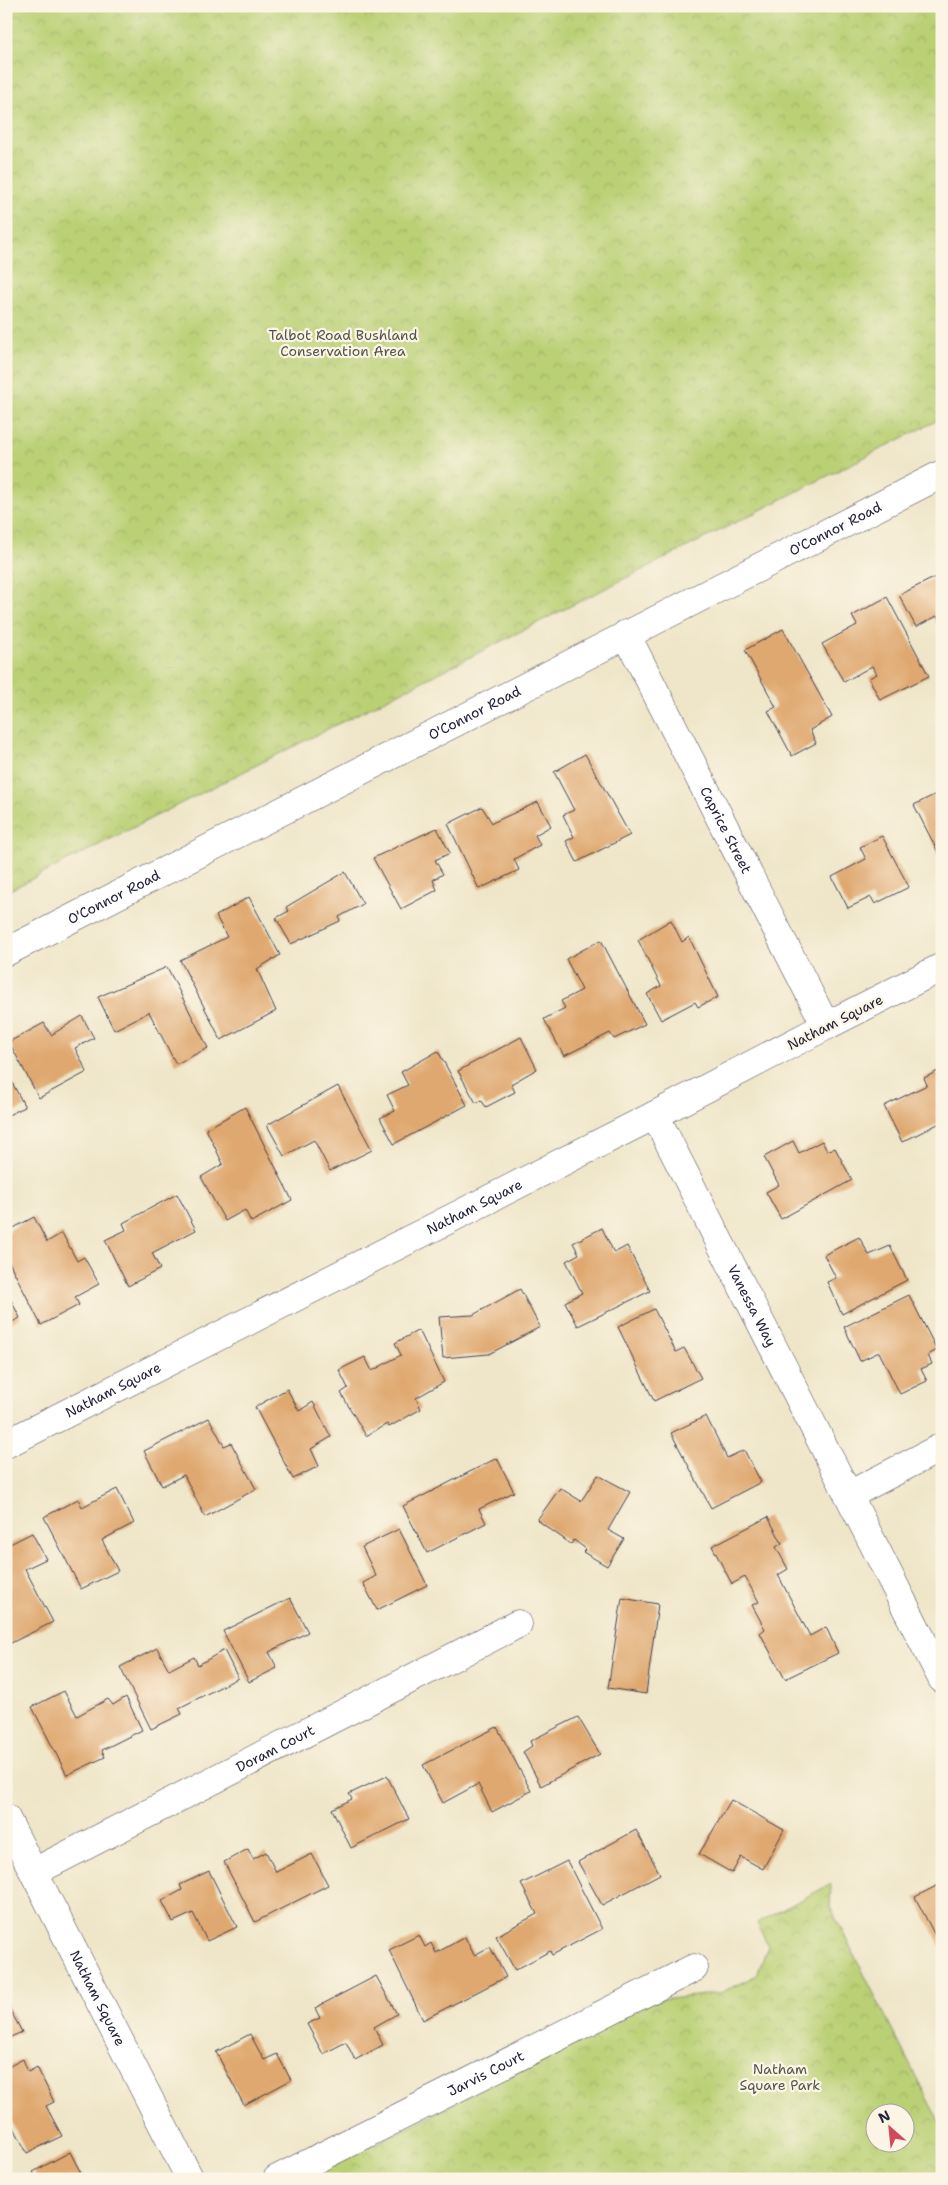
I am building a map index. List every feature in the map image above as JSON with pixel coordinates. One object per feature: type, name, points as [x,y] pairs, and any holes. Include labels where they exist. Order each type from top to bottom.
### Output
[{"type":"street","name":"O'Connor Road","points":[[6,952],[942,474]]},
{"type":"street","name":"Caprice Street","points":[[626,634],[826,1026]]},
{"type":"street","name":"Natham Square","points":[[6,1444],[655,1115],[942,967]]},
{"type":"street","name":"Vanessa Way","points":[[655,1115],[942,1679]]},
{"type":"street","points":[[849,1495],[942,1447]]},
{"type":"street","name":"Doram Court","points":[[34,1872],[518,1624]]},
{"type":"street","name":"Natham Square","points":[[6,1818],[190,2179]]},
{"type":"street","name":"Jarvis Court","points":[[277,2179],[694,1968]]},
{"type":"green space","name":"Talbot Road Bushland Conservation Area","points":[[6,6],[942,6],[942,418],[6,892]]},
{"type":"green space","name":"Natham Square Park","points":[[831,1884],[830,1907],[942,2128],[942,2179],[307,2179],[652,2001],[720,1993],[757,1975],[768,1946],[757,1923]]},
{"type":"building","points":[[942,574],[942,625],[937,616],[916,627],[899,595]]},
{"type":"building","points":[[887,597],[929,676],[880,700],[869,678],[877,674],[872,666],[844,682],[822,644],[857,625],[852,616]]},
{"type":"building","points":[[783,629],[832,717],[810,730],[816,743],[792,756],[768,711],[776,707],[745,650]]},
{"type":"building","points":[[585,754],[630,835],[577,862],[566,841],[574,837],[563,815],[574,810],[554,772]]},
{"type":"building","points":[[942,791],[942,860],[914,805]]},
{"type":"building","points":[[538,802],[551,826],[535,835],[540,845],[514,859],[519,870],[479,889],[448,824],[482,807],[492,823]]},
{"type":"building","points":[[437,828],[450,853],[435,860],[443,874],[433,880],[437,890],[401,909],[373,858]]},
{"type":"building","points":[[882,836],[909,887],[875,904],[871,897],[848,908],[832,877],[866,859],[860,847]]},
{"type":"building","points":[[345,872],[363,904],[339,917],[340,921],[291,944],[276,918],[289,911],[286,907]]},
{"type":"building","points":[[249,897],[280,955],[257,969],[276,1011],[221,1040],[180,960],[227,937],[216,916]]},
{"type":"building","points":[[671,920],[682,942],[689,937],[718,997],[698,1007],[695,1002],[661,1020],[647,994],[661,986],[638,940]]},
{"type":"building","points":[[601,940],[645,1024],[614,1039],[610,1033],[564,1056],[544,1019],[565,1008],[561,1001],[582,990],[566,959]]},
{"type":"building","points":[[167,967],[208,1048],[176,1064],[149,1012],[114,1030],[98,997]]},
{"type":"building","points":[[82,1016],[94,1038],[75,1048],[87,1072],[39,1098],[9,1042],[44,1023],[51,1035]]},
{"type":"building","points":[[521,1037],[537,1069],[511,1084],[515,1092],[486,1107],[481,1100],[476,1103],[458,1071]]},
{"type":"building","points":[[438,1051],[467,1105],[394,1144],[380,1118],[395,1111],[387,1095],[408,1085],[401,1072]]},
{"type":"building","points":[[942,1069],[942,1122],[902,1142],[884,1106],[927,1085],[924,1078]]},
{"type":"building","points":[[6,1071],[25,1107],[6,1116]]},
{"type":"building","points":[[338,1086],[372,1150],[330,1171],[314,1140],[284,1156],[267,1125]]},
{"type":"building","points":[[245,1107],[292,1200],[251,1222],[245,1210],[225,1221],[201,1177],[223,1164],[206,1129]]},
{"type":"building","points":[[793,1141],[799,1153],[822,1141],[827,1151],[835,1148],[852,1180],[781,1219],[766,1192],[779,1185],[764,1157]]},
{"type":"building","points":[[177,1194],[196,1230],[152,1253],[160,1269],[128,1286],[105,1240],[126,1230],[123,1223]]},
{"type":"building","points":[[34,1217],[47,1242],[62,1233],[77,1261],[84,1257],[99,1284],[75,1297],[79,1305],[41,1325],[6,1256],[6,1232]]},
{"type":"building","points":[[602,1228],[614,1253],[627,1246],[650,1291],[578,1326],[565,1302],[582,1293],[566,1261],[579,1254],[573,1243]]},
{"type":"building","points":[[859,1237],[869,1255],[890,1246],[907,1280],[842,1314],[827,1282],[836,1278],[824,1255]]},
{"type":"building","points":[[520,1289],[540,1327],[489,1354],[443,1358],[439,1317],[473,1315]]},
{"type":"building","points":[[6,1290],[20,1318],[6,1325]]},
{"type":"building","points":[[909,1295],[937,1350],[928,1355],[932,1364],[921,1369],[927,1381],[900,1394],[879,1352],[860,1361],[844,1327]]},
{"type":"building","points":[[654,1309],[676,1352],[684,1348],[701,1378],[654,1401],[618,1327]]},
{"type":"building","points":[[419,1330],[444,1382],[416,1398],[421,1409],[389,1427],[387,1424],[366,1436],[341,1393],[348,1388],[339,1370],[365,1357],[372,1371],[401,1355],[395,1343]]},
{"type":"building","points":[[287,1389],[299,1411],[313,1402],[331,1437],[311,1449],[319,1466],[293,1479],[255,1407]]},
{"type":"building","points":[[706,1416],[727,1458],[744,1450],[761,1482],[711,1508],[671,1433]]},
{"type":"building","points":[[209,1418],[224,1446],[231,1443],[256,1489],[205,1517],[184,1475],[162,1486],[144,1451]]},
{"type":"building","points":[[497,1458],[514,1492],[479,1509],[486,1523],[427,1553],[403,1506]]},
{"type":"building","points":[[598,1475],[630,1492],[608,1530],[624,1539],[607,1566],[583,1552],[586,1549],[574,1540],[571,1544],[537,1520],[560,1488],[581,1501]]},
{"type":"building","points":[[117,1489],[134,1523],[102,1540],[118,1571],[81,1589],[44,1517],[78,1499],[82,1507]]},
{"type":"building","points":[[768,1517],[782,1543],[776,1547],[788,1569],[778,1575],[810,1636],[826,1627],[838,1653],[785,1679],[760,1633],[765,1629],[752,1605],[759,1602],[745,1577],[732,1584],[712,1546]]},
{"type":"building","points":[[399,1529],[427,1585],[377,1610],[363,1583],[376,1576],[362,1547]]},
{"type":"building","points":[[32,1533],[46,1559],[25,1569],[53,1622],[7,1645],[6,1546]]},
{"type":"building","points":[[290,1598],[308,1632],[269,1652],[277,1668],[249,1682],[223,1631]]},
{"type":"building","points":[[622,1598],[658,1604],[646,1694],[608,1688]]},
{"type":"building","points":[[157,1648],[169,1670],[194,1657],[198,1665],[224,1650],[238,1678],[179,1708],[182,1714],[151,1729],[120,1667]]},
{"type":"building","points":[[64,1691],[77,1716],[108,1699],[113,1705],[126,1697],[142,1730],[102,1750],[105,1757],[67,1775],[32,1707]]},
{"type":"building","points":[[578,1717],[600,1754],[541,1786],[523,1752],[532,1746],[530,1741]]},
{"type":"building","points":[[497,1727],[531,1791],[492,1812],[478,1784],[443,1803],[423,1765]]},
{"type":"building","points":[[387,1776],[409,1819],[351,1848],[332,1809],[352,1799],[349,1794]]},
{"type":"building","points":[[731,1800],[784,1830],[763,1869],[741,1857],[732,1873],[699,1854]]},
{"type":"building","points":[[636,1830],[660,1874],[602,1905],[578,1862]]},
{"type":"building","points":[[248,1849],[253,1859],[266,1852],[276,1872],[312,1854],[328,1885],[255,1922],[224,1862]]},
{"type":"building","points":[[567,1861],[602,1929],[552,1955],[550,1951],[515,1970],[496,1936],[537,1914],[521,1884]]},
{"type":"building","points":[[209,1871],[237,1927],[207,1941],[193,1913],[173,1922],[162,1901],[182,1890],[180,1885]]},
{"type":"building","points":[[942,1883],[942,1949],[915,1897]]},
{"type":"building","points":[[419,1935],[425,1947],[431,1943],[436,1953],[465,1937],[474,1955],[490,1947],[506,1977],[423,2020],[389,1950]]},
{"type":"building","points":[[376,1976],[397,2014],[374,2027],[383,2045],[355,2060],[346,2042],[323,2054],[307,2024],[320,2018],[315,2008]]},
{"type":"building","points":[[6,2002],[22,2032],[6,2039]]},
{"type":"building","points":[[250,2034],[264,2060],[277,2054],[291,2080],[244,2105],[216,2052]]},
{"type":"building","points":[[23,2059],[28,2072],[37,2067],[54,2102],[46,2106],[62,2136],[27,2153],[6,2112],[6,2068]]},
{"type":"building","points":[[70,2152],[84,2179],[37,2179],[33,2172]]}]
